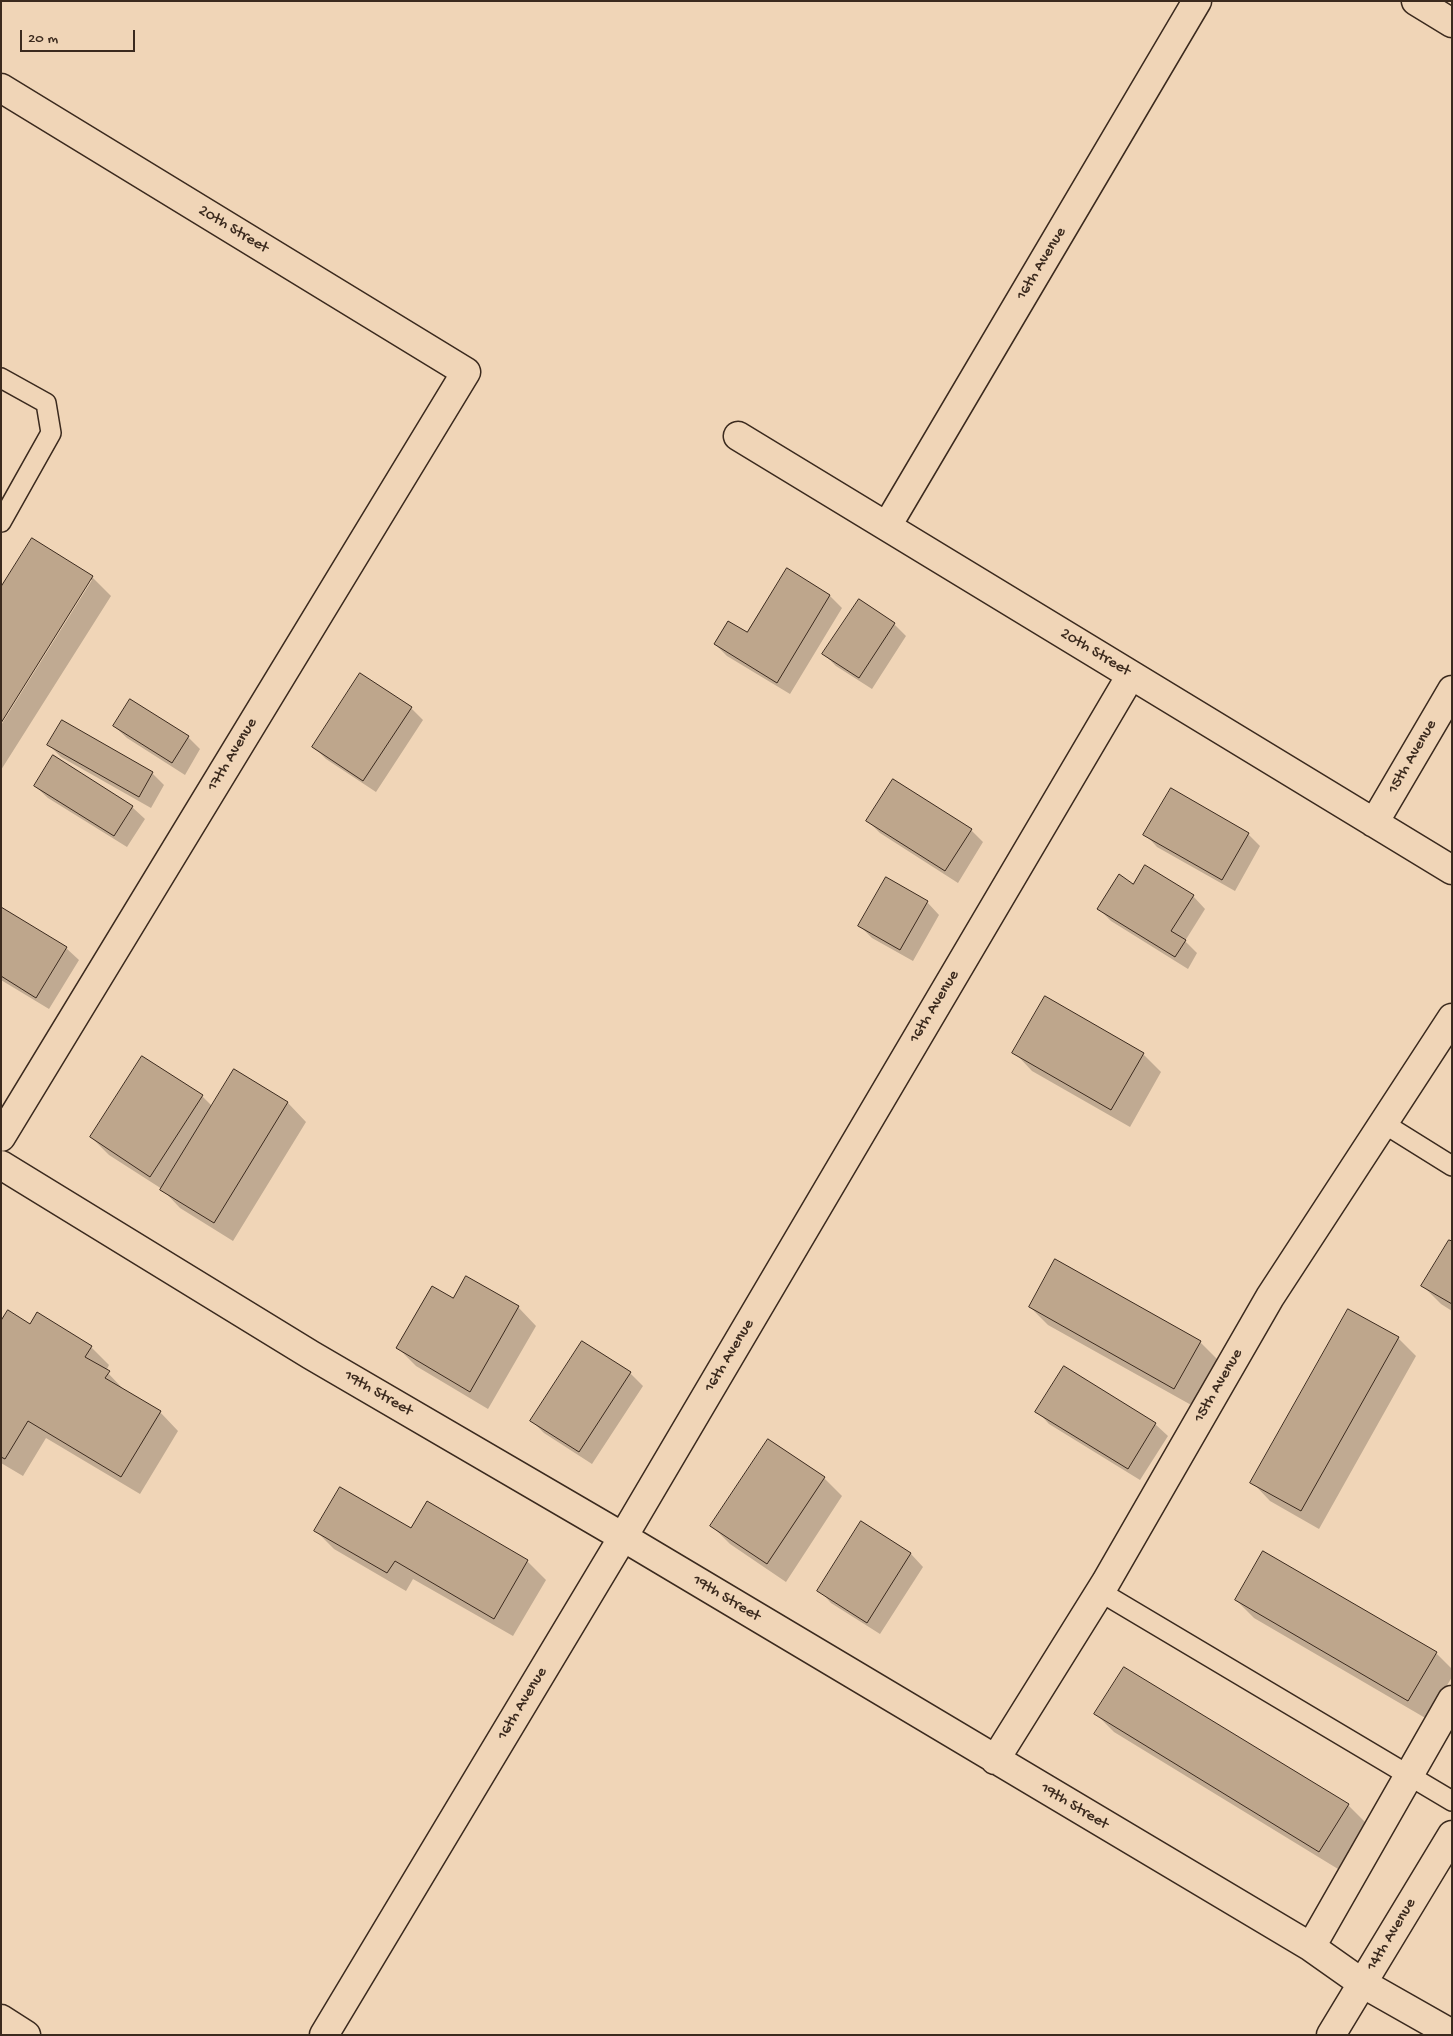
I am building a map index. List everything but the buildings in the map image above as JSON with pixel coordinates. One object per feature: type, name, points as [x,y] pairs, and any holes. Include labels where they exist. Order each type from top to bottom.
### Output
[{"type":"street","name":"16th Avenue","points":[[886,526],[1197,1]]},
{"type":"street","points":[[1416,1],[1452,23]]},
{"type":"street","name":"20th Street","points":[[1,88],[466,372]]},
{"type":"street","name":"17th Avenue","points":[[1,1137],[466,372]]},
{"type":"street","name":"20th Street","points":[[738,436],[1452,870]]},
{"type":"street","name":"16th Avenue","points":[[324,2035],[622,1537],[1131,674]]},
{"type":"street","name":"15th Avenue","points":[[1374,823],[1452,690]]},
{"type":"street","name":"15th Avenue","points":[[995,1760],[1100,1591],[1270,1298],[1452,1018]]},
{"type":"street","name":"19th Street","points":[[1,1165],[311,1355],[622,1537],[1311,1947],[1362,1983],[1452,2034]]},
{"type":"street","points":[[1311,1947],[1452,1700]]},
{"type":"street","name":"14th Avenue","points":[[1331,2035],[1452,1835]]},
{"type":"street","points":[[1,2019],[26,2035]]},
{"type":"lane","points":[[1,378],[46,402],[51,433],[7,499],[1,522]]},
{"type":"lane","points":[[1383,1123],[1452,1166]]},
{"type":"lane","points":[[1100,1591],[1452,1801]]}]
